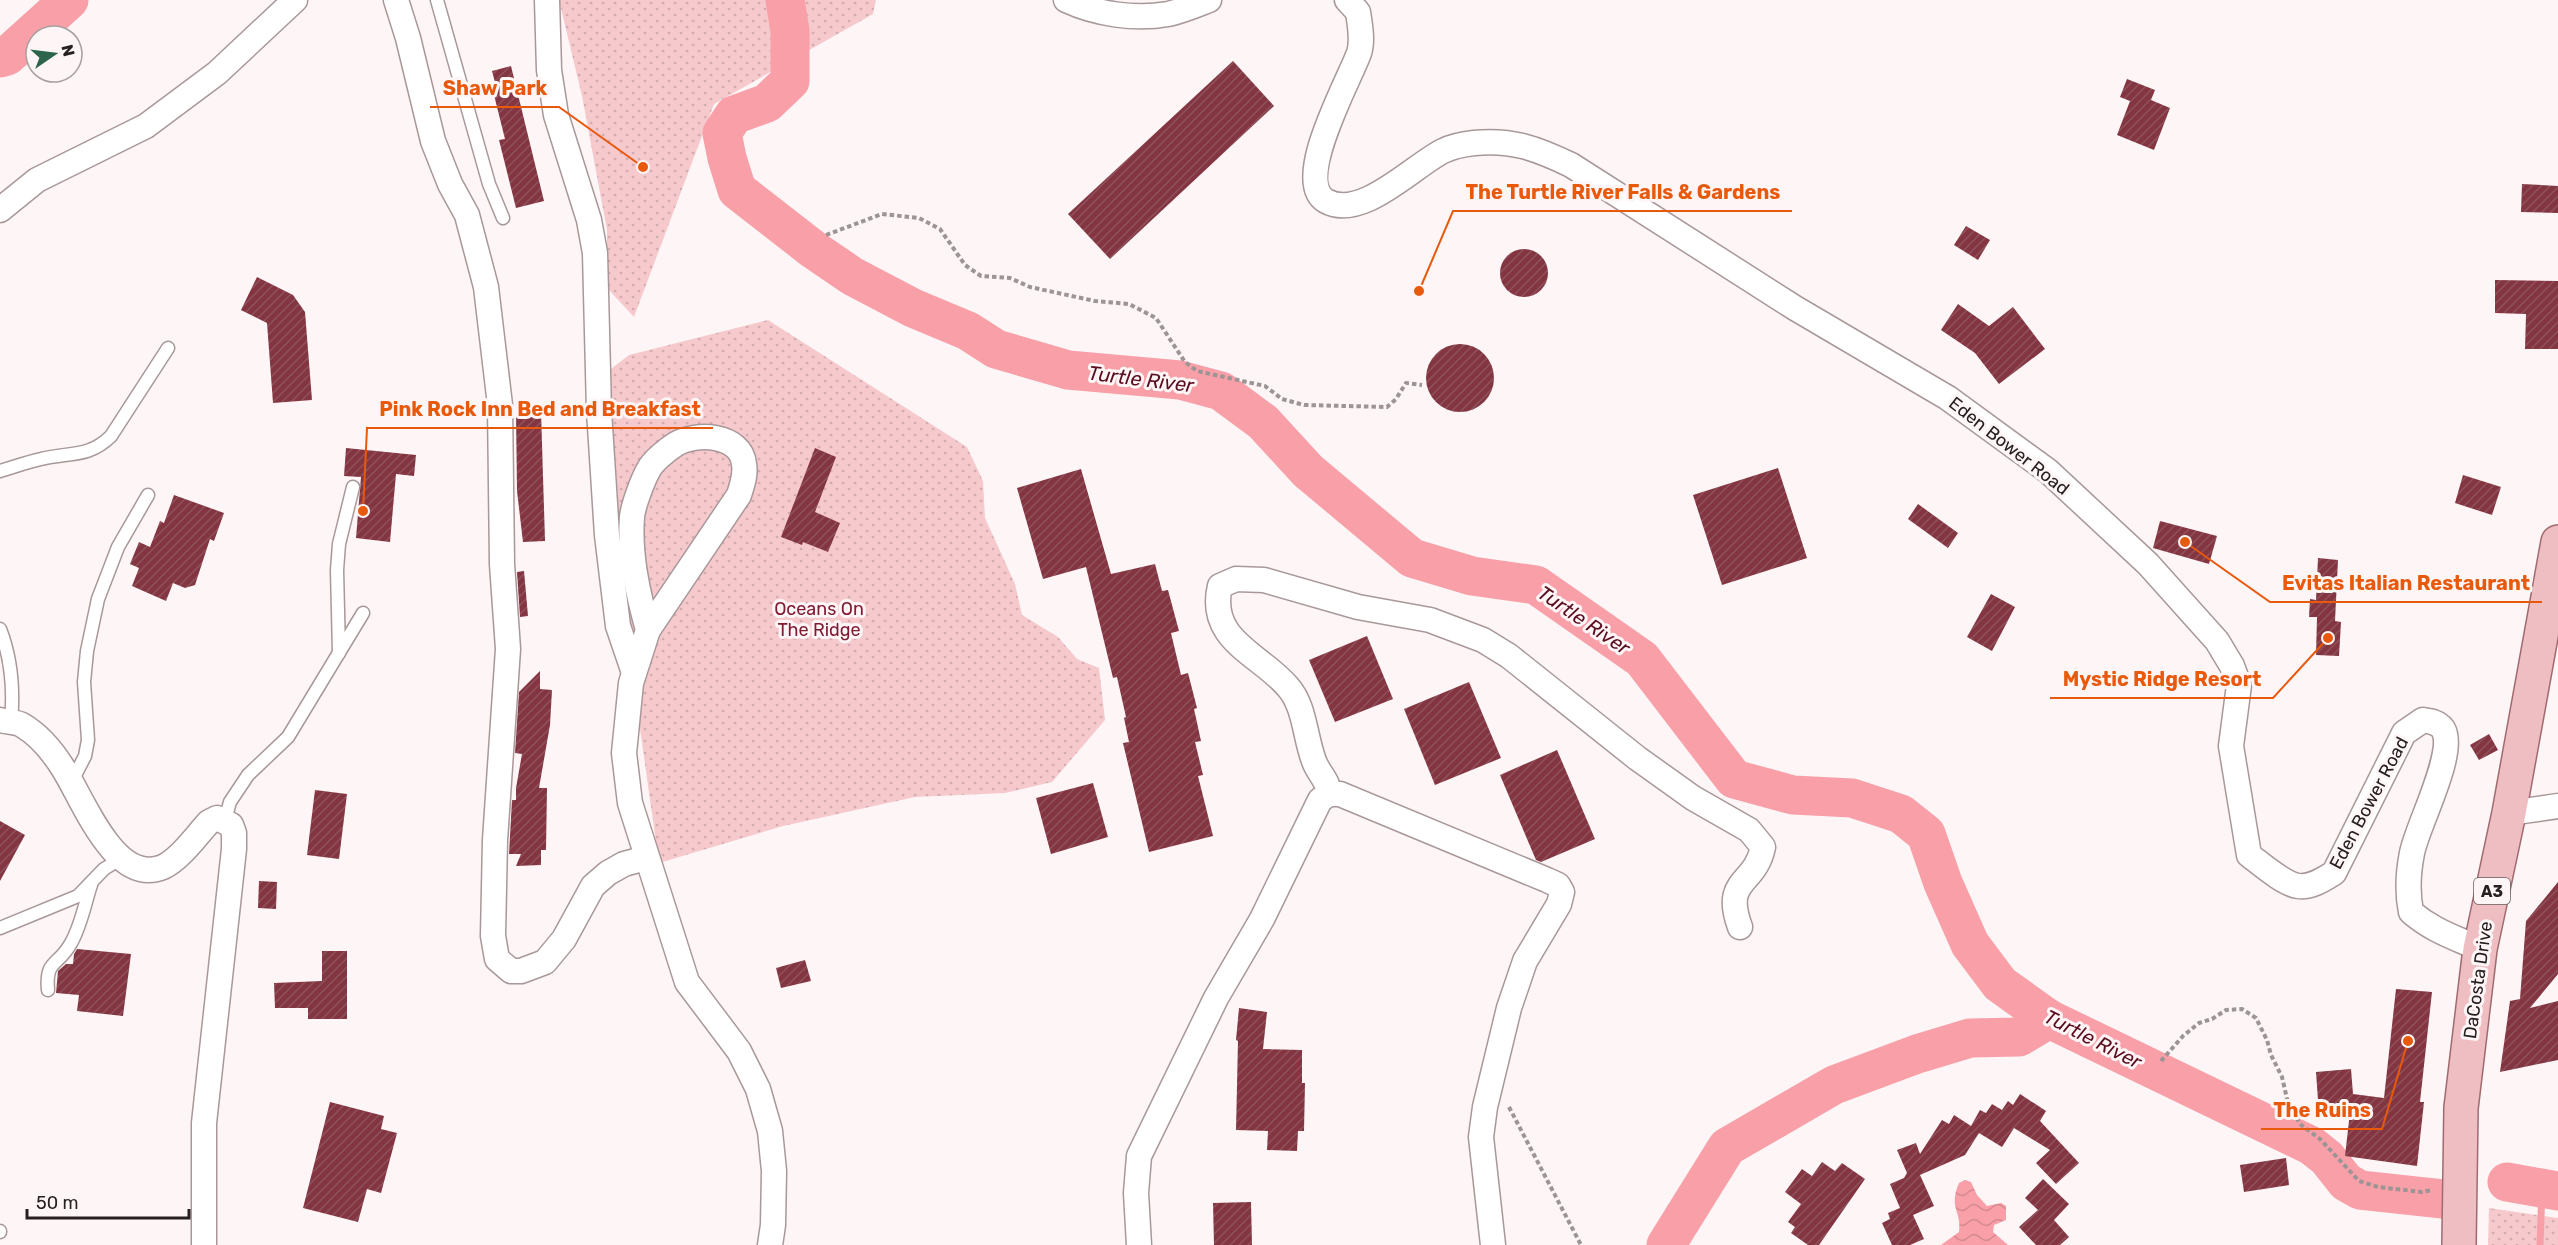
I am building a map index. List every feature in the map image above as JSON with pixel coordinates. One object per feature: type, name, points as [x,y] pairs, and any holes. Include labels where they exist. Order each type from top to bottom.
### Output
[{"type":"main road","name":"DaCosta Drive","points":[[2459,1245],[2461,1108],[2480,949],[2509,813],[2558,542]]},
{"type":"street","points":[[0,210],[37,180],[146,126],[217,73],[295,0]]},
{"type":"street","points":[[396,0],[408,38],[433,141],[450,184],[467,215],[473,236],[486,287],[500,405],[502,564],[508,649],[495,840],[493,936],[497,959],[511,971],[521,971],[545,962],[560,945],[594,886],[608,873],[624,864],[646,858]]},
{"type":"street","points":[[547,0],[549,69],[556,115],[589,220],[595,253],[599,411],[607,535],[618,626],[634,673]]},
{"type":"street","points":[[1066,0],[1082,7],[1118,15],[1147,16],[1169,14],[1209,0]]},
{"type":"street","name":"Eden Bower Road","points":[[1347,0],[1358,12],[1360,51],[1316,164],[1316,186],[1319,196],[1328,202],[1347,207],[1394,184],[1444,151],[1473,143],[1535,148],[1570,165],[1795,308],[1948,398],[2048,471],[2148,564],[2217,641],[2232,666],[2239,685],[2230,746],[2249,855],[2284,880],[2298,886],[2314,884],[2334,873],[2404,733],[2422,720],[2434,722],[2443,729],[2447,740],[2444,755],[2438,780],[2412,851],[2407,889],[2411,912],[2423,922],[2434,930],[2480,949]]},
{"type":"street","points":[[648,630],[637,589],[632,515],[649,468],[676,444],[703,437],[724,440],[739,450],[744,462],[745,476],[739,495],[648,630],[631,683],[624,753],[630,803],[687,982],[739,1051],[758,1089],[770,1131],[774,1171],[773,1225],[770,1245]]},
{"type":"street","points":[[1329,794],[1329,786],[1314,763],[1295,698],[1288,687],[1236,643],[1221,620],[1216,603],[1220,586],[1236,579],[1264,580],[1358,607],[1430,620],[1483,640],[1509,656],[1637,758],[1693,798],[1749,830],[1758,838],[1763,847],[1761,859],[1736,889],[1733,902],[1740,927]]},
{"type":"street","points":[[6,721],[21,724],[43,742],[71,783],[85,810],[120,859],[139,869],[164,866],[209,822],[217,818],[231,825],[234,833],[234,849],[204,1123],[204,1245]]},
{"type":"street","points":[[1138,1245],[1136,1193],[1139,1156],[1216,998],[1262,919],[1320,800],[1329,794],[1354,797],[1558,885],[1562,892],[1559,904],[1526,961],[1509,1008],[1492,1076],[1481,1137],[1493,1245]]},
{"type":"street","points":[[2509,813],[2558,806]]},
{"type":"lane","points":[[437,0],[489,184],[503,218]]},
{"type":"lane","points":[[0,471],[42,459],[87,452],[99,447],[111,436],[168,348]]},
{"type":"lane","points":[[339,654],[337,570],[339,544],[353,487]]},
{"type":"lane","points":[[71,783],[85,756],[88,740],[85,672],[98,599],[117,547],[148,495]]},
{"type":"lane","points":[[225,820],[230,802],[248,775],[288,737],[363,613]]},
{"type":"lane","points":[[0,629],[10,663],[14,692],[6,721]]},
{"type":"lane","points":[[2,929],[78,896],[104,869],[120,859]]},
{"type":"lane","points":[[48,990],[47,977],[50,966],[60,958],[72,942],[91,884]]},
{"type":"path","points":[[825,235],[882,214],[919,218],[940,229],[965,265],[981,276],[1010,278],[1030,287],[1095,301],[1129,303],[1156,318],[1185,362],[1197,371],[1265,386],[1282,399],[1304,405],[1387,407],[1396,399],[1406,383],[1422,386]]},
{"type":"path","points":[[2162,1061],[2183,1036],[2199,1023],[2212,1019],[2226,1010],[2242,1009],[2256,1018],[2268,1040],[2271,1055],[2282,1077],[2288,1103],[2300,1124],[2320,1139],[2359,1181],[2378,1187],[2422,1192],[2460,1184]]},
{"type":"path","points":[[1492,1076],[1581,1245]]},
{"type":"green space","points":[[559,0],[876,0],[873,14],[714,104],[634,317],[607,288],[607,230],[582,96]]},
{"type":"green space","name":"Oceans On The Ridge","points":[[768,320],[967,447],[983,481],[985,518],[1015,584],[1022,615],[1058,637],[1077,659],[1099,668],[1105,720],[1052,782],[1005,793],[915,797],[783,826],[659,863],[615,552],[607,372],[629,355]]},
{"type":"green space","points":[[2489,1208],[2558,1218],[2558,1245],[2488,1245]]},
{"type":"water","points":[[1965,1180],[1971,1182],[1977,1195],[1987,1206],[2001,1203],[2006,1206],[2006,1220],[1994,1225],[1993,1232],[2008,1245],[1941,1245],[1959,1232],[1955,1198],[1959,1183]]},
{"type":"building","points":[[1233,61],[1274,106],[1110,259],[1068,214]]},
{"type":"building","points":[[511,66],[544,201],[516,208],[499,140],[505,139],[493,91],[497,90],[492,71]]},
{"type":"building","points":[[2127,79],[2155,90],[2151,100],[2170,108],[2154,150],[2117,135],[2130,101],[2120,97]]},
{"type":"building","points":[[2522,184],[2558,186],[2558,213],[2521,212]]},
{"type":"building","points":[[1966,226],[1990,240],[1978,260],[1954,245]]},
{"type":"building","points":[[1524,249],[1541,256],[1548,273],[1541,290],[1524,297],[1507,290],[1500,273],[1507,256]]},
{"type":"building","points":[[257,277],[293,295],[305,312],[312,400],[273,403],[267,323],[241,310]]},
{"type":"building","points":[[2495,280],[2558,281],[2558,349],[2525,349],[2526,314],[2495,313]]},
{"type":"building","points":[[1958,304],[1989,326],[2013,307],[2045,349],[1999,384],[1975,353],[1941,330]]},
{"type":"building","points":[[1460,344],[1473,346],[1484,354],[1492,365],[1494,378],[1492,391],[1484,402],[1473,410],[1460,412],[1447,410],[1436,402],[1428,391],[1426,378],[1428,365],[1436,354],[1447,346]]},
{"type":"building","points":[[541,411],[545,541],[523,542],[517,491],[516,412]]},
{"type":"building","points":[[346,448],[416,455],[414,476],[396,474],[390,542],[356,538],[361,477],[344,476]]},
{"type":"building","name":"Oceans On The Ridge","points":[[815,448],[836,457],[815,512],[840,523],[828,552],[803,542],[802,545],[781,537]]},
{"type":"building","points":[[1778,468],[1807,558],[1722,585],[1693,495]]},
{"type":"building","points":[[1081,469],[1111,574],[1155,564],[1162,591],[1168,590],[1179,631],[1171,633],[1181,675],[1188,673],[1197,708],[1194,709],[1201,741],[1195,742],[1203,775],[1198,776],[1213,836],[1149,852],[1123,743],[1129,742],[1124,718],[1126,717],[1117,677],[1113,678],[1086,567],[1043,579],[1017,488]]},
{"type":"building","points":[[2463,475],[2501,487],[2492,515],[2455,503]]},
{"type":"building","points":[[174,495],[224,513],[214,541],[210,539],[195,585],[185,588],[173,583],[166,601],[132,586],[139,568],[130,564],[139,542],[150,547],[160,521],[164,523]]},
{"type":"building","points":[[1918,504],[1958,533],[1948,548],[1908,519]]},
{"type":"building","points":[[2160,521],[2217,536],[2209,564],[2153,548]]},
{"type":"building","points":[[2318,558],[2338,560],[2335,621],[2341,622],[2339,656],[2316,655],[2317,617],[2309,617],[2310,599],[2316,600]]},
{"type":"building","points":[[524,571],[528,616],[520,617],[517,572]]},
{"type":"building","points":[[1991,594],[2015,607],[1992,651],[1967,637]]},
{"type":"building","points":[[1367,636],[1393,699],[1335,722],[1309,660]]},
{"type":"building","points":[[540,671],[540,689],[552,690],[550,725],[539,788],[547,788],[546,850],[541,850],[541,865],[516,866],[521,854],[509,854],[512,800],[516,800],[522,754],[515,753],[519,692]]},
{"type":"building","points":[[1469,682],[1501,758],[1435,785],[1404,709]]},
{"type":"building","points":[[2489,734],[2498,750],[2479,760],[2470,745]]},
{"type":"building","points":[[1557,750],[1595,839],[1541,862],[1536,860],[1500,775]]},
{"type":"building","points":[[1093,783],[1108,837],[1051,854],[1036,798]]},
{"type":"building","points":[[315,790],[347,794],[339,859],[307,855]]},
{"type":"building","points":[[0,821],[25,835],[0,881]]},
{"type":"building","points":[[259,881],[277,882],[276,909],[258,908]]},
{"type":"building","points":[[2558,882],[2558,974],[2530,1008],[2558,1001],[2558,1060],[2500,1072],[2510,1001],[2520,999],[2526,921]]},
{"type":"building","points":[[77,949],[131,954],[123,1016],[77,1011],[79,995],[56,993],[58,971],[66,964],[73,964]]},
{"type":"building","points":[[322,951],[347,951],[347,1019],[308,1019],[308,1008],[275,1008],[274,983],[322,981]]},
{"type":"building","points":[[805,960],[811,981],[781,988],[776,968]]},
{"type":"building","points":[[2396,989],[2432,992],[2420,1102],[2424,1102],[2417,1166],[2345,1156],[2350,1112],[2319,1114],[2316,1072],[2351,1069],[2353,1094],[2384,1098]]},
{"type":"building","points":[[1239,1008],[1267,1012],[1263,1049],[1302,1050],[1302,1083],[1305,1083],[1304,1131],[1298,1131],[1297,1151],[1267,1150],[1268,1131],[1236,1130],[1238,1041],[1236,1040]]},
{"type":"building","points":[[2020,1094],[2046,1111],[2040,1121],[2079,1163],[2056,1184],[2036,1163],[2050,1150],[2014,1128],[2002,1147],[1979,1133],[1965,1155],[1920,1175],[1934,1206],[1913,1215],[1924,1239],[1910,1245],[1892,1245],[1882,1223],[1890,1219],[1888,1213],[1900,1208],[1890,1184],[1904,1178],[1907,1173],[1897,1150],[1916,1143],[1920,1154],[1942,1120],[1949,1124],[1954,1115],[1971,1126],[1980,1110],[1986,1113],[1992,1104],[2002,1110],[2008,1101],[2013,1105]]},
{"type":"building","points":[[330,1102],[384,1116],[381,1129],[397,1133],[381,1193],[367,1189],[358,1222],[303,1208]]},
{"type":"building","points":[[2286,1158],[2289,1185],[2244,1192],[2240,1165]]},
{"type":"building","points":[[1822,1162],[1835,1171],[1842,1163],[1865,1179],[1819,1245],[1808,1245],[1791,1233],[1795,1227],[1788,1222],[1801,1204],[1785,1192],[1802,1169],[1812,1176]]},
{"type":"building","points":[[2043,1179],[2069,1204],[2054,1220],[2069,1237],[2060,1245],[2036,1245],[2019,1227],[2038,1210],[2025,1198]]},
{"type":"building","points":[[1251,1202],[1252,1245],[1214,1245],[1213,1203]]},
{"type":"waterway","points":[[0,58],[7,56],[69,0]]},
{"type":"waterway","name":"Turtle River","points":[[785,0],[790,31],[790,81],[767,103],[734,115],[722,133],[737,190],[814,250],[852,276],[913,308],[968,331],[996,349],[1068,370],[1180,380],[1221,391],[1263,422],[1308,471],[1412,558],[1472,576],[1536,585],[1642,659],[1734,779],[1793,795],[1852,798],[1901,814],[1926,834],[1943,883],[1970,944],[2000,984],[2049,1019],[2312,1146],[2327,1158],[2346,1182],[2360,1190],[2443,1199]]},
{"type":"waterway","points":[[1666,1245],[1727,1147],[1834,1085],[1917,1054],[1970,1038],[2019,1037],[2049,1019]]},
{"type":"waterway","name":"Turtle River","points":[[2507,1182],[2558,1191]]},
{"type":"waterway","points":[[2540,1245],[2542,1189]]},
{"type":"place","name":"Shaw Park","points":[[643,167]]},
{"type":"place","name":"The Turtle River Falls & Gardens","points":[[1419,291]]},
{"type":"place","name":"Pink Rock Inn Bed and Breakfast","points":[[363,511]]},
{"type":"place","name":"Evitas Italian Restaurant","points":[[2185,542]]},
{"type":"place","name":"Mystic Ridge Resort","points":[[2328,638]]},
{"type":"place","name":"The Ruins","points":[[2408,1041]]}]
